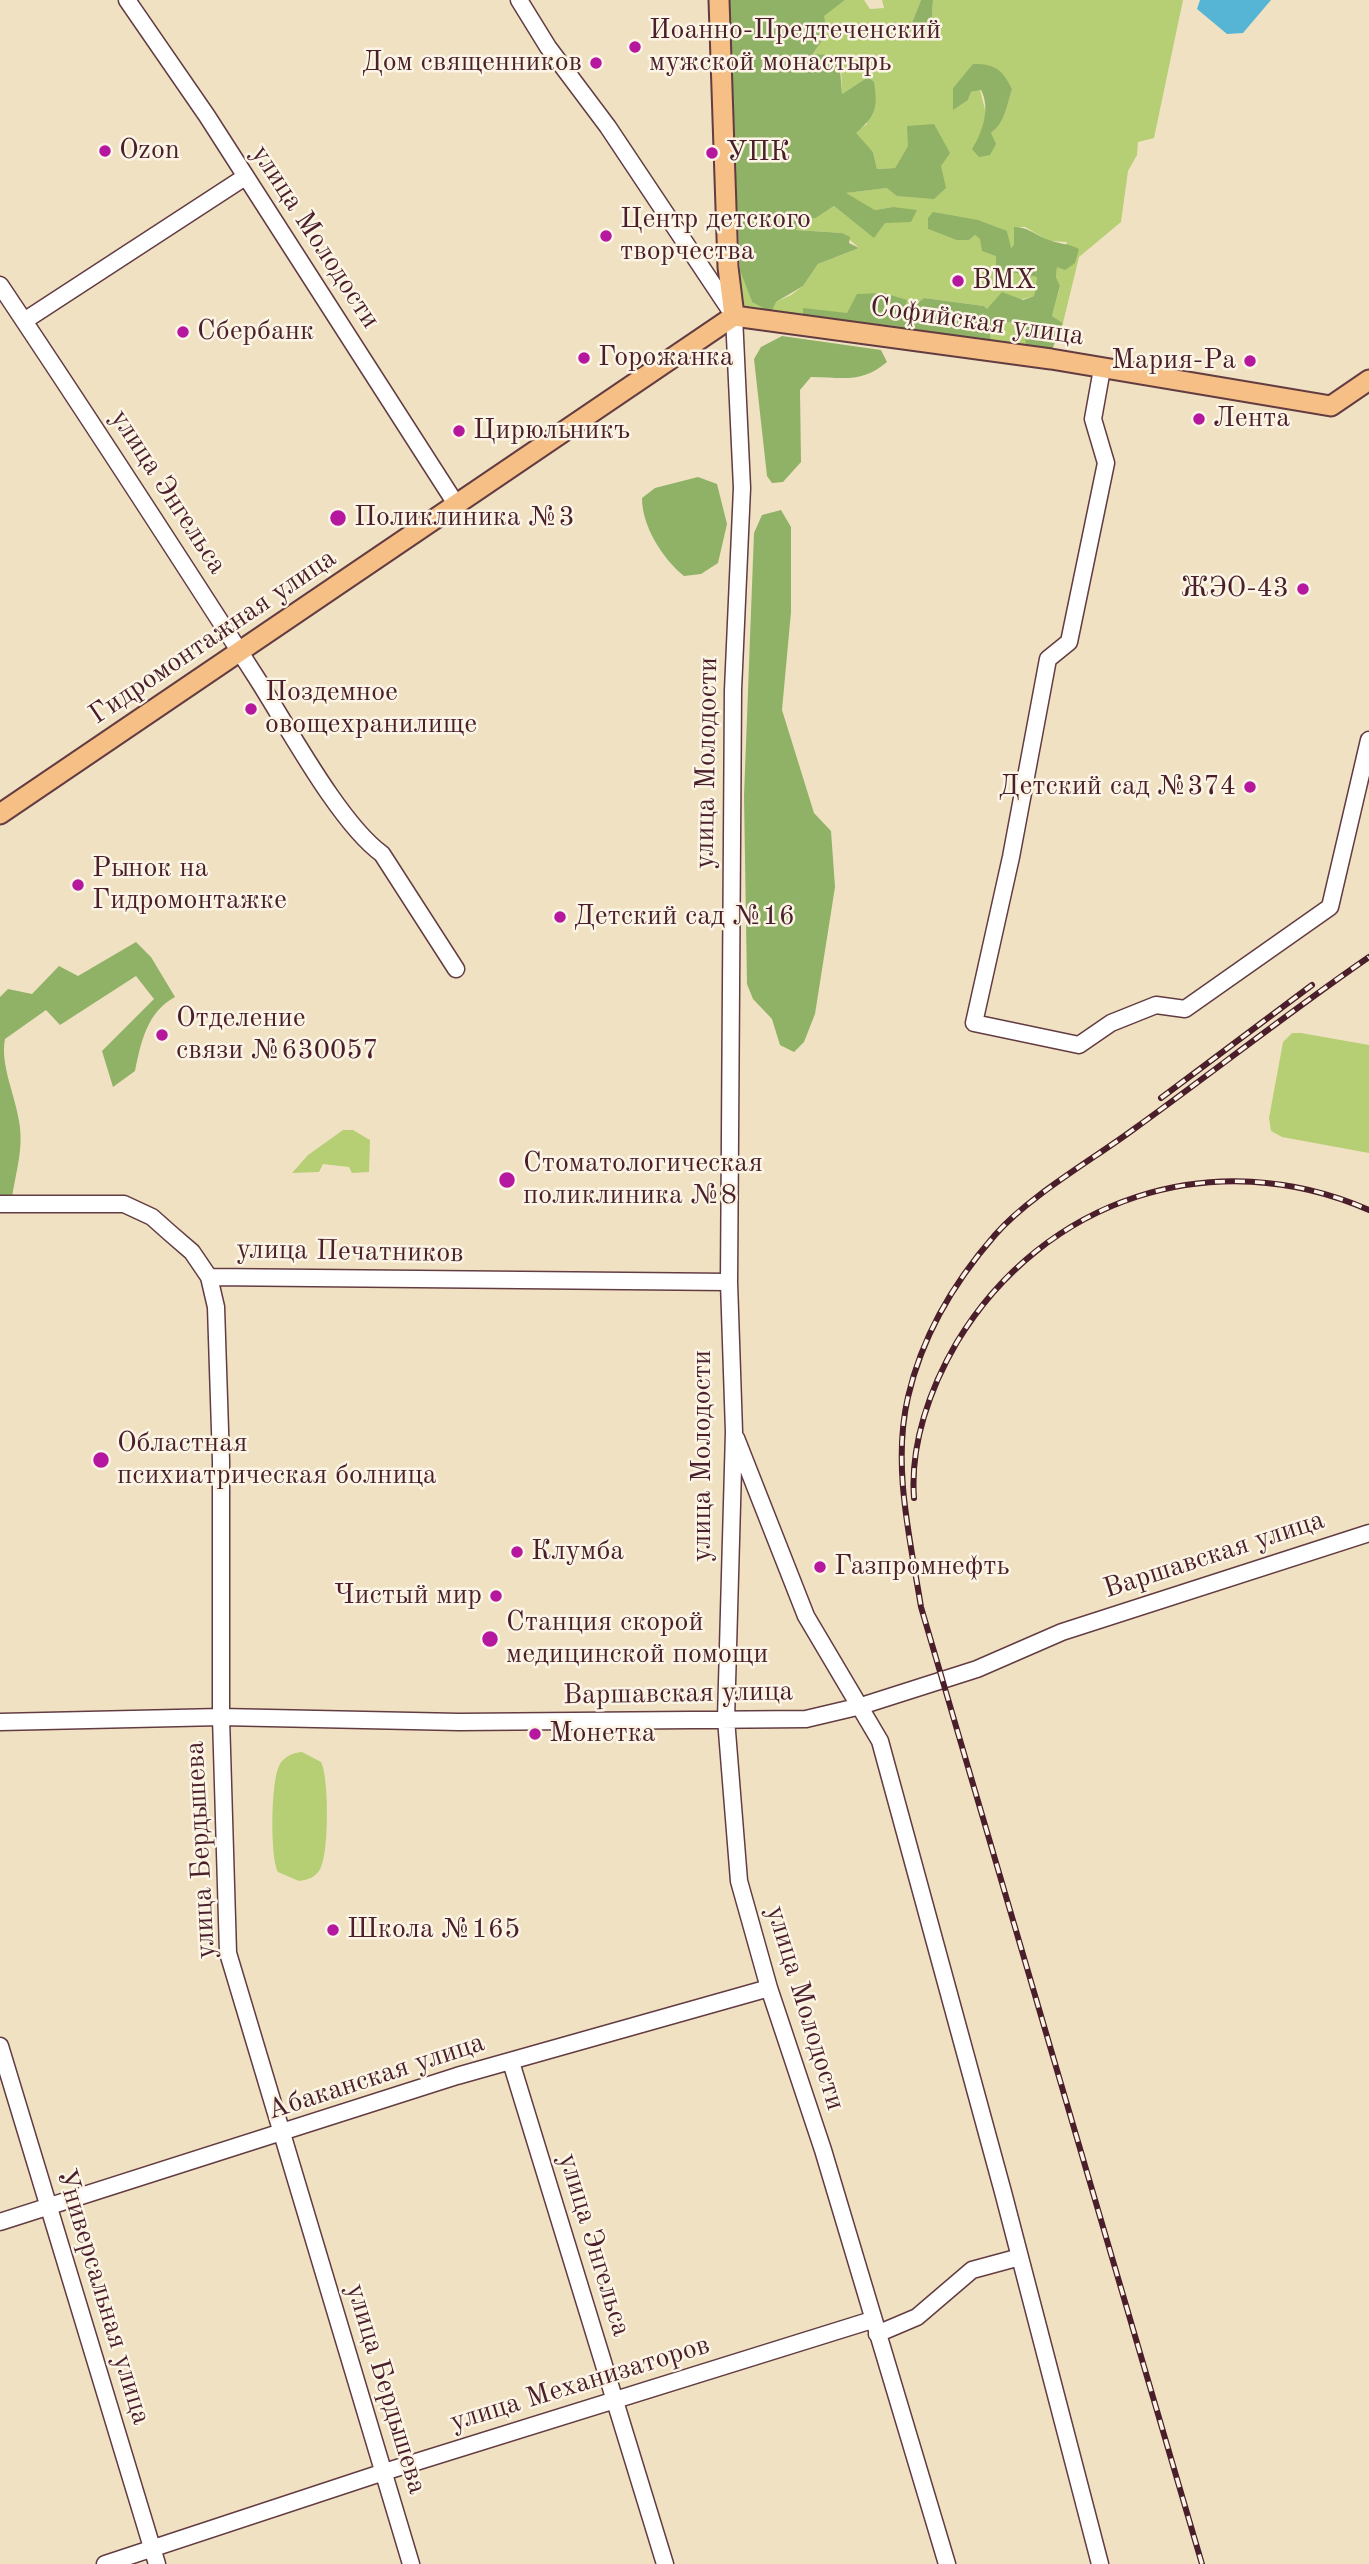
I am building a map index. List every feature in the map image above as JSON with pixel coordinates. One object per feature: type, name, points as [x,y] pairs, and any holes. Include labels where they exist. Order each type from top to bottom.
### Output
[{"type":"main road","points":[[719,0],[729,267],[734,316]]},
{"type":"main road","name":"Софийская улица","points":[[734,316],[1102,369],[1331,406],[1369,380]]},
{"type":"main road","name":"Гидромонтажная улица","points":[[0,814],[734,316]]},
{"type":"street","name":"улица Молодости","points":[[127,0],[245,177],[456,505]]},
{"type":"street","points":[[519,0],[548,47],[608,127],[734,316]]},
{"type":"street","points":[[24,321],[245,177]]},
{"type":"street","name":"улица Энгельса","points":[[0,285],[349,820],[365,842],[382,854],[456,969]]},
{"type":"street","name":"улица Молодости","points":[[734,316],[742,488],[733,690],[729,1282],[734,1432],[726,1719],[739,1881],[769,1988],[823,2150],[947,2564]]},
{"type":"street","points":[[1102,369],[1093,419],[1105,450],[1106,463],[1069,642],[1048,659],[1011,857],[975,1023],[1079,1045],[1111,1023],[1156,1005],[1185,1009],[1330,906],[1369,740]]},
{"type":"street","name":"улица Печатников","points":[[0,1204],[124,1204],[152,1217],[192,1252],[209,1277],[729,1282]]},
{"type":"street","name":"улица Бердышева","points":[[209,1277],[216,1307],[220,1435],[221,1717],[228,1953],[411,2564]]},
{"type":"street","points":[[734,1432],[806,1616],[821,1646],[861,1706],[880,1741],[1100,2564]]},
{"type":"street","name":"Варшавская улица","points":[[0,1722],[221,1717],[459,1723],[726,1719],[769,1722],[806,1719],[861,1706],[977,1669],[1062,1632],[1369,1533]]},
{"type":"street","name":"Абаканская улица","points":[[0,2222],[457,2076],[769,1988]]},
{"type":"street","name":"Универсальная улица","points":[[0,2046],[154,2556]]},
{"type":"street","name":"улица Энгельса","points":[[512,2062],[665,2564]]},
{"type":"street","name":"улица Механизаторов","points":[[105,2564],[154,2556],[384,2472],[614,2401],[918,2317],[972,2270],[1020,2257]]},
{"type":"green space","points":[[728,0],[845,0],[824,16],[827,33],[813,54],[839,56],[842,94],[868,77],[874,82],[874,111],[856,133],[873,152],[877,169],[895,168],[908,146],[907,126],[934,124],[950,153],[941,166],[946,188],[934,199],[897,196],[887,188],[846,193],[875,210],[893,207],[917,210],[911,222],[885,223],[874,238],[834,206],[816,218],[799,221],[796,230],[842,233],[850,237],[849,243],[859,248],[818,264],[803,286],[776,302],[771,312],[752,302],[740,271]]},
{"type":"green space","points":[[845,0],[864,0],[870,9],[884,8],[882,0],[921,0],[909,30],[931,31],[933,0],[1183,0],[1154,138],[1138,142],[1137,155],[1128,171],[1121,222],[1079,257],[1063,323],[1052,316],[1060,287],[1056,277],[1057,267],[1067,242],[1049,241],[1025,227],[1014,227],[1014,246],[1010,248],[1007,231],[928,229],[956,240],[969,240],[975,235],[1010,265],[1037,277],[1034,296],[987,309],[984,306],[924,298],[918,304],[909,324],[854,305],[847,313],[803,316],[746,312],[740,303],[740,271],[752,302],[776,302],[803,286],[818,264],[859,248],[842,233],[795,230],[799,221],[816,218],[834,206],[874,237],[893,207],[875,210],[845,193],[887,188],[908,146],[895,168],[877,169],[873,152],[855,133],[867,124],[868,77],[842,94],[841,65],[813,55],[826,33],[823,16]],"holes":[[[974,64],[1012,89],[1002,119],[991,133],[980,90],[971,92],[968,100],[953,109],[953,88]]]},
{"type":"green space","points":[[921,0],[933,0],[931,31],[921,34],[909,30]]},
{"type":"green space","points":[[973,64],[997,69],[1012,89],[1002,119],[991,133],[996,144],[990,155],[979,157],[972,149],[984,121],[985,105],[981,90],[971,92],[968,100],[953,110],[953,88]]},
{"type":"green space","points":[[933,212],[978,220],[1007,231],[1011,248],[1014,245],[1014,227],[1019,227],[1050,241],[1079,249],[1075,263],[1065,270],[1057,267],[1056,277],[1060,286],[1052,316],[1063,323],[1051,352],[1039,352],[1026,345],[1023,323],[995,322],[990,334],[993,351],[803,316],[803,308],[847,313],[857,294],[884,293],[907,300],[903,321],[909,323],[918,303],[924,298],[984,306],[987,309],[1002,292],[1023,300],[1034,296],[1037,277],[996,269],[996,256],[982,251],[980,239],[975,235],[969,240],[956,240],[928,229],[928,218]]},
{"type":"green space","points":[[995,322],[1024,323],[1039,352],[993,351],[990,334]]},
{"type":"green space","points":[[782,336],[881,350],[887,362],[869,374],[851,378],[811,377],[800,390],[801,462],[783,482],[772,483],[767,476],[754,359],[761,347]]},
{"type":"green space","points":[[698,477],[717,484],[727,524],[718,563],[701,574],[684,576],[661,551],[649,530],[642,498],[655,488]]},
{"type":"green space","points":[[781,510],[791,527],[791,612],[782,710],[814,813],[831,831],[835,887],[815,1014],[804,1042],[794,1052],[780,1045],[772,1019],[753,999],[747,984],[744,796],[754,533],[762,515]]},
{"type":"green space","points":[[136,942],[151,957],[175,997],[165,1003],[152,1019],[143,1039],[135,1071],[113,1087],[102,1051],[154,999],[136,976],[60,1025],[46,1010],[5,1039],[5,1059],[21,1141],[12,1198],[0,1200],[0,997],[8,989],[32,994],[59,966],[78,976]]},
{"type":"green space","points":[[1292,1033],[1369,1045],[1369,1153],[1282,1137],[1271,1131],[1269,1118],[1283,1042]]},
{"type":"green space","points":[[343,1130],[353,1130],[370,1140],[369,1172],[352,1173],[349,1167],[323,1164],[319,1172],[292,1173],[308,1155]]},
{"type":"green space","points":[[302,1752],[321,1762],[324,1770],[327,1831],[324,1859],[319,1870],[312,1877],[299,1881],[278,1872],[272,1819],[274,1787],[279,1766],[288,1756]]},
{"type":"water","points":[[1200,0],[1271,0],[1243,33],[1227,34],[1197,9]]},
{"type":"railway","points":[[1202,2564],[921,1607],[904,1502],[904,1423],[914,1374],[931,1331],[953,1291],[995,1235],[1043,1192],[1134,1129],[1369,957]]},
{"type":"railway","points":[[1161,1098],[1312,985]]},
{"type":"railway","points":[[914,1498],[915,1457],[924,1417],[938,1378],[957,1342],[993,1292],[1036,1251],[1085,1219],[1138,1196],[1193,1184],[1251,1182],[1310,1190],[1369,1210]]},
{"type":"place","name":"Иоанно-Предтеченский мужской монастырь","points":[[635,47]]},
{"type":"place","name":"Дом священников","points":[[596,63]]},
{"type":"place","name":"Ozon","points":[[105,151]]},
{"type":"place","name":"УПК","points":[[712,153]]},
{"type":"place","name":"Центр детского творчества","points":[[606,236]]},
{"type":"place","name":"BMX","points":[[958,281]]},
{"type":"place","name":"Сбербанк","points":[[183,332]]},
{"type":"place","name":"Горожанка","points":[[584,358]]},
{"type":"place","name":"Мария-Ра","points":[[1250,361]]},
{"type":"place","name":"Лента","points":[[1199,419]]},
{"type":"place","name":"Цирюльникъ","points":[[459,431]]},
{"type":"place","name":"Поликлиника №3","points":[[338,518]]},
{"type":"place","name":"ЖЭО-43","points":[[1303,589]]},
{"type":"place","name":"Поздемное овощехранилище","points":[[251,709]]},
{"type":"place","name":"Детский сад №374","points":[[1250,787]]},
{"type":"place","name":"Рынок на Гидромонтажке","points":[[78,885]]},
{"type":"place","name":"Детский сад №16","points":[[560,917]]},
{"type":"place","name":"Отделение связи №630057","points":[[162,1035]]},
{"type":"place","name":"Стоматологическая поликлиника №8","points":[[507,1180]]},
{"type":"place","name":"Областная психиатрическая болница","points":[[101,1460]]},
{"type":"place","name":"Клумба","points":[[517,1552]]},
{"type":"place","name":"Газпромнефть","points":[[820,1567]]},
{"type":"place","name":"Чистый мир","points":[[496,1596]]},
{"type":"place","name":"Станция скорой медицинской помощи","points":[[490,1639]]},
{"type":"place","name":"Монетка","points":[[535,1734]]},
{"type":"place","name":"Школа №165","points":[[333,1930]]}]
